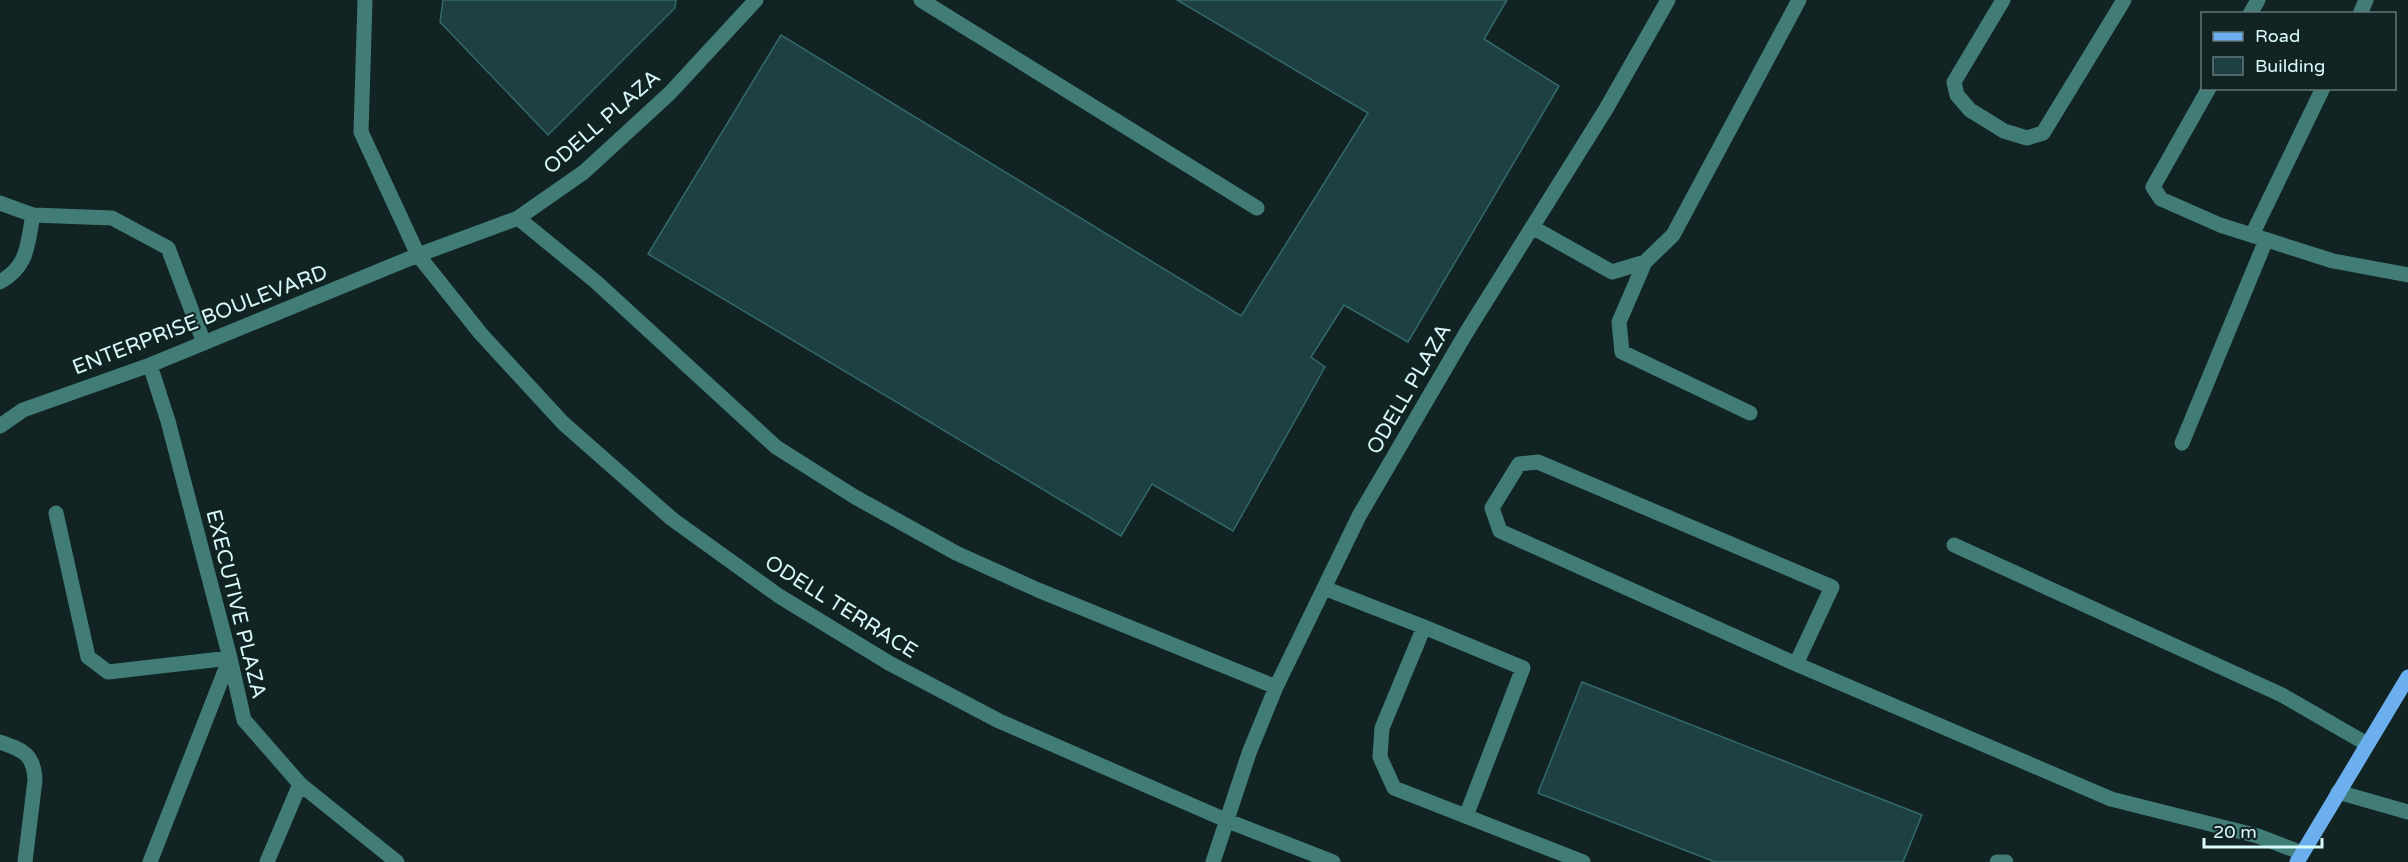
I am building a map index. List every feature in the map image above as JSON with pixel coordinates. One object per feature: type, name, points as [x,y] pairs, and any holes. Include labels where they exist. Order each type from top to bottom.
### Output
[{"type":"main road","points":[[2300,858],[2408,677]]},
{"type":"street","name":"ODELL TERRACE","points":[[365,0],[360,132],[418,255],[481,334],[563,423],[672,519],[779,596],[890,663],[999,721],[1228,821],[1333,862]]},
{"type":"street","name":"ODELL PLAZA","points":[[418,255],[518,218],[584,172],[670,93],[756,0]]},
{"type":"street","points":[[921,0],[1257,208]]},
{"type":"street","name":"ODELL PLAZA","points":[[1228,821],[1249,753],[1276,687],[1359,516],[1466,333],[1606,109],[1668,0]]},
{"type":"street","points":[[1750,413],[1622,352],[1619,322],[1645,262],[1673,235],[1799,0]]},
{"type":"street","points":[[2003,0],[1954,82],[1957,95],[1970,110],[2004,131],[2027,138],[2043,133],[2124,0]]},
{"type":"street","points":[[2208,90],[2152,187],[2161,199],[2220,225],[2333,261],[2408,275]]},
{"type":"street","points":[[2182,443],[2259,238],[2322,90]]},
{"type":"street","points":[[0,203],[33,215],[112,218],[168,248],[204,343]]},
{"type":"street","points":[[0,282],[15,274],[25,255],[33,215]]},
{"type":"street","points":[[518,218],[595,281],[776,447],[855,497],[966,558],[1276,687]]},
{"type":"street","points":[[1532,226],[1612,272],[1645,262]]},
{"type":"street","name":"ENTERPRISE BOULEVARD","points":[[0,426],[23,410],[150,365],[418,255]]},
{"type":"street","name":"EXECUTIVE PLAZA","points":[[150,365],[168,421],[244,720],[300,784],[398,862]]},
{"type":"street","points":[[1796,664],[1832,587],[1538,462],[1519,464],[1491,508],[1500,531],[1796,664],[2111,799],[2258,836],[2300,858]]},
{"type":"street","points":[[56,513],[88,657],[95,664],[108,672],[230,658],[150,862]]},
{"type":"street","points":[[1954,545],[2282,695],[2367,744]]},
{"type":"street","points":[[1324,588],[1523,668],[1466,816]]},
{"type":"street","points":[[1424,627],[1382,728],[1380,757],[1394,788],[1583,862]]},
{"type":"street","points":[[0,741],[24,752],[32,759],[34,767],[35,780],[25,862]]},
{"type":"street","points":[[267,862],[300,784]]},
{"type":"street","points":[[2338,792],[2408,812]]},
{"type":"street","points":[[1213,862],[1228,821]]},
{"type":"street","points":[[1997,862],[2006,862]]},
{"type":"building","points":[[443,0],[676,0],[675,8],[548,135],[440,22]]},
{"type":"building","points":[[1177,0],[1507,0],[1484,39],[1559,86],[1408,342],[1344,305],[1311,357],[1325,367],[1233,531],[1152,484],[1121,536],[648,254],[781,35],[1241,316],[1368,113]]},
{"type":"building","points":[[1582,682],[1922,815],[1903,862],[1715,862],[1538,793]]}]
